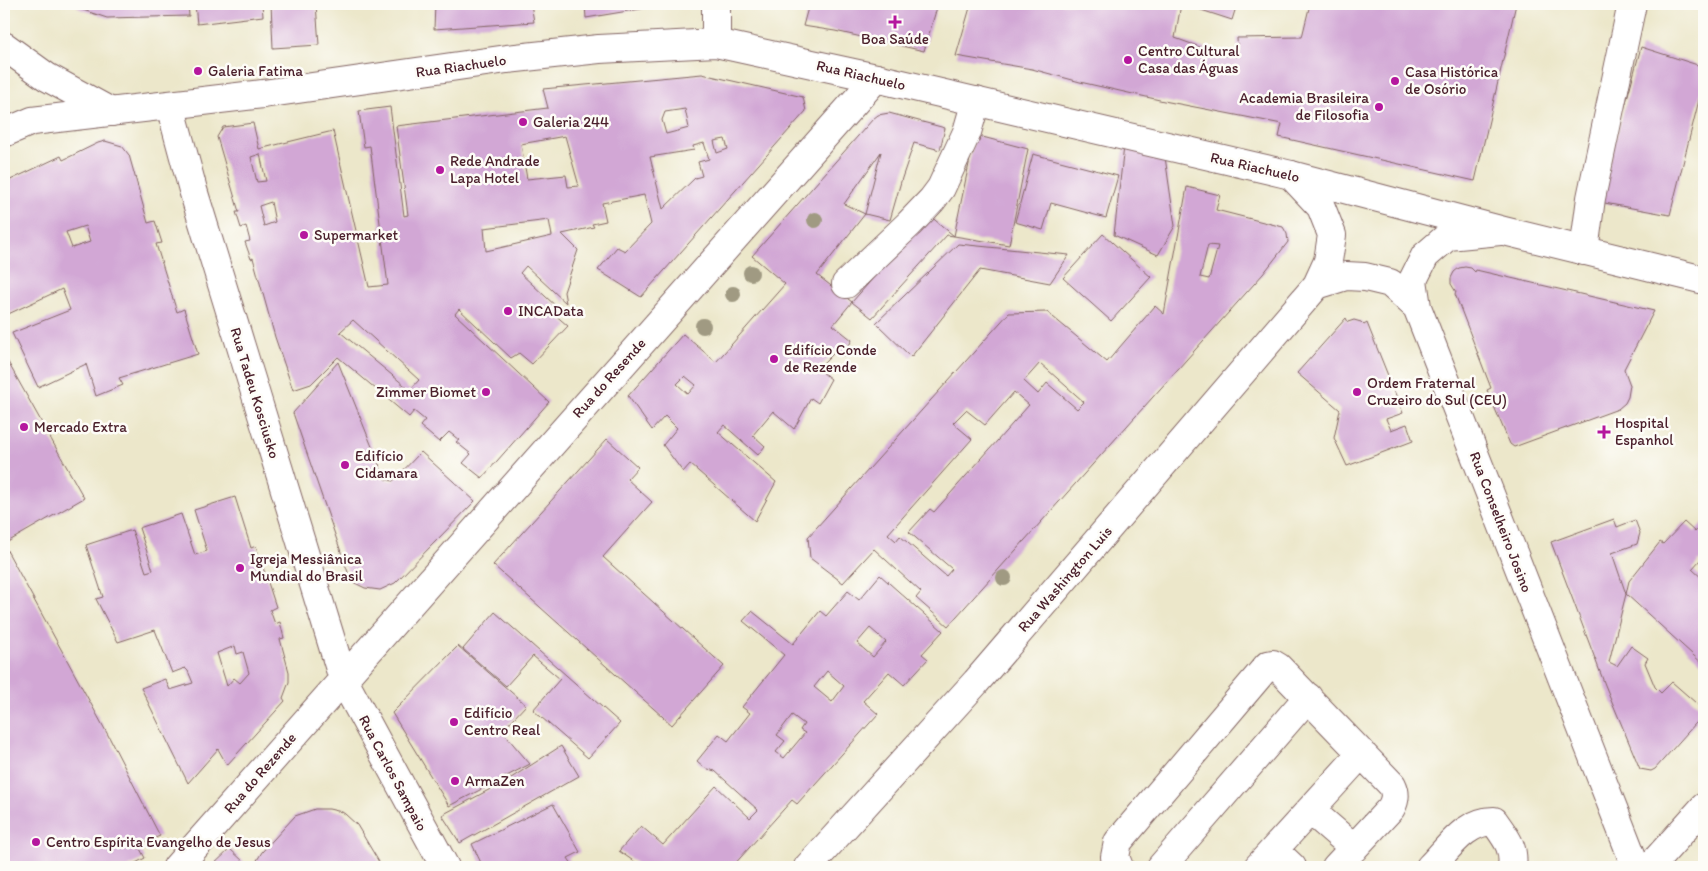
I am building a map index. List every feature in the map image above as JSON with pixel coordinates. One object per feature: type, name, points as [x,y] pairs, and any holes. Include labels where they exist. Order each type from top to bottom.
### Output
[{"type":"street","points":[[716,4],[716,43]]},
{"type":"street","points":[[1584,250],[1591,198],[1632,4]]},
{"type":"street","name":"Rua Riachuelo","points":[[4,133],[32,121],[263,94],[507,59],[599,49],[716,43],[876,78],[1291,175],[1504,231],[1704,280]]},
{"type":"street","points":[[4,46],[47,77],[111,112]]},
{"type":"street","name":"Rua do Resende","points":[[343,679],[876,78]]},
{"type":"street","points":[[846,284],[936,194],[967,132],[976,101]]},
{"type":"street","name":"Rua Tadeu Kosciusko","points":[[170,105],[193,190],[343,679]]},
{"type":"street","name":"Rua Washington Luis","points":[[808,867],[976,682],[1317,285],[1328,261],[1332,235],[1322,207],[1291,175]]},
{"type":"street","name":"Rua Conselheiro Josino","points":[[1504,231],[1448,236],[1425,256],[1413,280],[1417,307],[1636,867]]},
{"type":"street","points":[[1317,285],[1346,276],[1365,277],[1390,283],[1417,307]]},
{"type":"street","points":[[1120,867],[1115,857],[1118,842],[1268,665],[1273,664],[1362,753],[1392,785],[1395,791],[1395,800],[1392,808],[1336,867]]},
{"type":"street","name":"Rua do Rezende","points":[[177,867],[343,679]]},
{"type":"street","name":"Rua Carlos Sampaio","points":[[343,679],[444,867]]},
{"type":"street","points":[[1161,867],[1308,697]]},
{"type":"street","points":[[1274,862],[1310,810],[1362,753]]},
{"type":"street","points":[[1650,867],[1704,807]]},
{"type":"street","points":[[1310,810],[1354,848]]},
{"type":"street","points":[[1430,867],[1466,829],[1483,821],[1494,821],[1511,846],[1514,857],[1512,867]]},
{"type":"building","points":[[75,4],[188,4],[189,16],[107,18],[80,9]]},
{"type":"building","points":[[195,4],[262,4],[263,16],[197,24]]},
{"type":"building","points":[[271,4],[316,4],[319,45],[273,48]]},
{"type":"building","points":[[435,4],[531,4],[534,22],[434,29]]},
{"type":"building","points":[[585,4],[664,4],[664,5],[586,18]]},
{"type":"building","points":[[809,4],[938,4],[924,51],[835,31],[803,26]]},
{"type":"building","points":[[971,4],[1181,4],[1175,38],[1222,55],[1238,56],[1237,38],[1302,37],[1310,4],[1516,4],[1475,181],[1279,137],[1282,124],[1164,101],[1032,69],[956,56]]},
{"type":"building","points":[[1193,4],[1237,4],[1232,20],[1192,7]]},
{"type":"building","points":[[1641,47],[1704,67],[1704,80],[1670,215],[1599,202]]},
{"type":"building","points":[[702,74],[803,97],[806,111],[641,297],[598,270],[617,247],[625,251],[651,224],[644,195],[602,203],[606,221],[592,224],[594,227],[562,234],[578,250],[564,292],[566,303],[526,266],[520,273],[558,308],[553,313],[568,326],[532,364],[519,353],[511,358],[459,309],[455,314],[549,402],[482,478],[463,463],[471,454],[456,442],[459,440],[449,432],[439,442],[420,426],[425,420],[414,411],[409,417],[338,357],[311,384],[293,390],[275,337],[253,258],[251,259],[245,242],[250,241],[246,226],[241,228],[236,212],[239,212],[217,137],[223,127],[253,123],[259,149],[333,131],[369,287],[388,285],[370,146],[364,147],[359,111],[390,107],[404,216],[408,215],[396,126],[548,108],[543,89]],"holes":[[[685,109],[689,128],[666,134],[662,120],[665,112]],[[565,136],[579,186],[568,187],[566,175],[527,179],[521,144]],[[725,139],[728,149],[717,153],[714,141]],[[704,143],[709,159],[698,162],[702,176],[695,178],[663,209],[650,157],[694,150],[693,146]],[[260,154],[266,181],[257,182],[251,157]],[[271,202],[275,222],[264,226],[259,206]],[[549,220],[552,236],[486,251],[484,228]],[[353,320],[419,380],[410,390],[340,332]]]},
{"type":"building","points":[[889,113],[945,128],[940,150],[914,143],[890,220],[865,214],[817,275],[852,302],[833,325],[852,340],[843,356],[837,350],[818,369],[831,379],[818,403],[811,398],[794,429],[773,411],[753,435],[765,446],[758,455],[724,425],[718,432],[776,482],[755,521],[690,464],[683,472],[663,445],[677,428],[665,416],[652,430],[628,396],[683,334],[716,362],[785,284],[752,256],[873,119],[878,115]],"holes":[[[881,152],[865,214],[844,204]],[[685,376],[696,385],[688,394],[677,384]]]},
{"type":"building","points":[[975,135],[1028,149],[1009,245],[954,236]]},
{"type":"building","points":[[105,141],[122,146],[129,155],[148,223],[155,221],[162,243],[156,244],[177,312],[184,309],[198,354],[119,378],[123,385],[96,396],[86,364],[38,387],[12,333],[70,310],[62,289],[4,316],[4,183],[61,156],[63,160]],"holes":[[[85,226],[90,242],[72,248],[66,232]]]},
{"type":"building","points":[[1124,146],[1165,157],[1175,226],[1158,255],[1114,235]]},
{"type":"building","points":[[1033,154],[1118,176],[1106,218],[1051,203],[1043,230],[1015,222]]},
{"type":"building","points":[[1187,187],[1220,195],[1216,210],[1283,227],[1287,234],[1288,242],[1263,274],[948,626],[916,598],[921,592],[874,549],[843,583],[810,558],[808,537],[1009,313],[1047,312],[1107,362],[1155,306],[1164,314]],"holes":[[[1208,245],[1218,246],[1209,279],[1200,277]],[[1040,363],[1084,402],[1077,409],[1047,383],[1038,394],[1024,381]],[[1014,392],[1029,405],[934,512],[930,509],[909,532],[952,569],[946,576],[900,536],[896,541],[888,534],[972,439],[953,423],[966,410],[985,425]]]},
{"type":"building","points":[[929,215],[954,236],[947,235],[872,318],[852,302]]},
{"type":"building","points":[[1103,234],[1151,277],[1111,321],[1063,278]]},
{"type":"building","points":[[958,244],[1069,255],[1050,283],[980,270],[911,357],[876,323]]},
{"type":"building","points":[[1459,268],[1471,268],[1475,272],[1476,270],[1654,311],[1624,369],[1630,385],[1625,403],[1618,409],[1514,447],[1510,444],[1487,390],[1491,388],[1455,294],[1456,292],[1451,284],[1454,272]]},
{"type":"building","name":"Ordem Fraternal Cruzeiro do Sul (CEU)","points":[[1346,318],[1348,322],[1354,320],[1364,325],[1367,323],[1403,413],[1386,419],[1391,430],[1407,424],[1413,441],[1347,466],[1334,438],[1340,410],[1297,373]]},
{"type":"building","name":"Mercado Extra","points":[[4,355],[84,498],[4,544]]},
{"type":"building","name":"Edifício Cidamara","points":[[338,362],[385,479],[393,481],[421,452],[475,501],[395,583],[380,590],[365,588],[351,581],[293,413]]},
{"type":"building","points":[[607,439],[638,467],[627,479],[652,502],[603,557],[724,666],[672,725],[493,565]]},
{"type":"building","points":[[235,497],[251,548],[256,546],[276,607],[270,610],[275,624],[280,622],[284,638],[280,639],[289,672],[289,682],[283,698],[285,701],[227,765],[218,749],[188,783],[141,688],[165,679],[170,690],[193,683],[188,671],[185,668],[172,673],[155,630],[118,642],[96,599],[103,597],[86,545],[132,530],[146,572],[153,570],[139,528],[181,514],[195,555],[207,551],[194,510]],"holes":[[[235,646],[237,654],[243,652],[249,673],[240,683],[234,678],[227,686],[217,653]]]},
{"type":"building","points":[[1614,519],[1617,527],[1635,520],[1640,533],[1637,544],[1612,553],[1626,594],[1609,662],[1617,666],[1631,646],[1648,658],[1645,663],[1655,687],[1661,693],[1672,682],[1704,710],[1704,714],[1655,769],[1651,771],[1640,769],[1605,685],[1551,542]]},
{"type":"building","points":[[1684,522],[1695,532],[1704,522],[1704,565],[1700,560],[1692,569],[1704,580],[1704,665],[1626,594],[1629,581],[1660,542],[1663,544]]},
{"type":"building","points":[[4,545],[108,735],[160,836],[138,845],[145,858],[128,867],[10,867],[4,855]]},
{"type":"building","points":[[880,575],[943,631],[922,654],[928,659],[904,685],[889,672],[863,701],[878,714],[797,804],[792,800],[732,867],[642,867],[619,851],[641,826],[663,845],[716,786],[750,818],[758,810],[715,771],[705,768],[697,761],[719,734],[728,741],[750,713],[742,707],[784,655],[743,621],[752,611],[793,644],[820,611],[826,616],[848,591],[859,600]],"holes":[[[870,628],[886,642],[873,657],[857,643]],[[827,671],[844,686],[832,702],[814,687]],[[792,715],[804,724],[800,730],[805,733],[784,758],[776,752],[785,741],[777,735]]]},
{"type":"building","points":[[495,612],[620,723],[588,758],[533,710],[560,679],[533,656],[506,686],[463,649]]},
{"type":"building","name":"Edifício Centro Real","points":[[458,646],[526,705],[502,731],[530,764],[449,806],[392,713]]},
{"type":"building","points":[[561,746],[579,776],[460,843],[442,815],[511,778]]},
{"type":"building","points":[[553,804],[580,852],[568,858],[574,867],[483,867],[472,844]]},
{"type":"building","points":[[315,809],[329,809],[345,814],[357,825],[382,867],[253,867],[262,852],[295,816]]},
{"type":"building","points":[[230,849],[244,862],[242,867],[211,867]]},
{"type":"place","name":"Boa Saúde","points":[[895,22]]},
{"type":"place","name":"Centro Cultural Casa das Águas","points":[[1128,60]]},
{"type":"place","name":"Galeria Fatima","points":[[198,71]]},
{"type":"place","name":"Casa Histórica de Osório","points":[[1395,81]]},
{"type":"place","name":"Academia Brasileira de Filosofia","points":[[1379,107]]},
{"type":"place","name":"Galeria 244","points":[[523,122]]},
{"type":"place","name":"Rede Andrade Lapa Hotel","points":[[440,170]]},
{"type":"place","name":"Supermarket","points":[[304,235]]},
{"type":"place","name":"INCAData","points":[[508,311]]},
{"type":"place","name":"Edifício Conde de Rezende","points":[[774,359]]},
{"type":"place","name":"Zimmer Biomet","points":[[486,392]]},
{"type":"place","name":"Ordem Fraternal Cruzeiro do Sul (CEU)","points":[[1357,392]]},
{"type":"place","name":"Mercado Extra","points":[[24,427]]},
{"type":"place","name":"Hospital Espanhol","points":[[1604,432]]},
{"type":"place","name":"Edifício Cidamara","points":[[345,465]]},
{"type":"place","name":"Igreja Messiânica Mundial do Brasil","points":[[240,568]]},
{"type":"place","name":"Edifício Centro Real","points":[[454,722]]},
{"type":"place","name":"ArmaZen","points":[[455,781]]},
{"type":"place","name":"Centro Espírita Evangelho de Jesus","points":[[36,842]]}]
